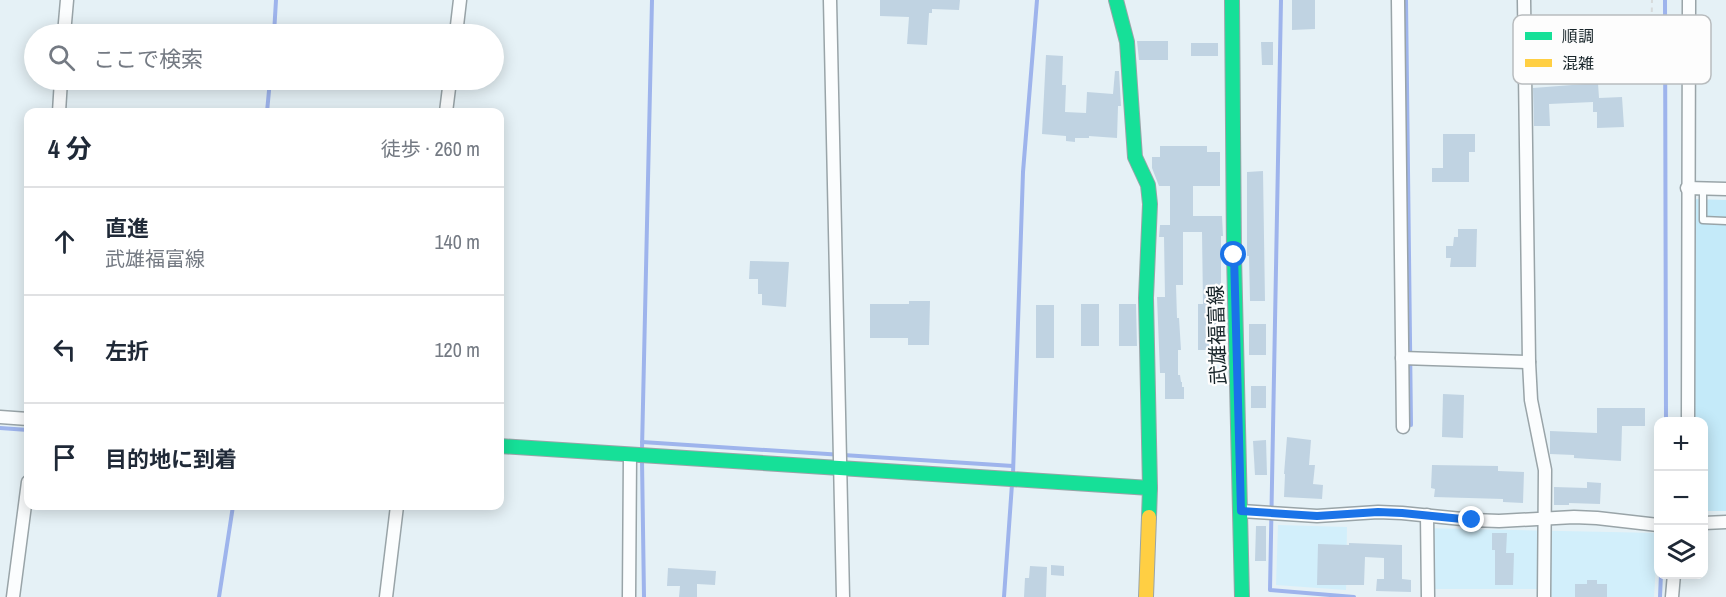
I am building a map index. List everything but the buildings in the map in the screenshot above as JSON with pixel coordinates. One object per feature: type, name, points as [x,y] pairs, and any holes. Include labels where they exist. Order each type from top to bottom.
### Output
[{"type":"street","points":[[65,24],[66,0]]},
{"type":"street","points":[[457,24],[460,0]]},
{"type":"street","points":[[830,0],[843,597]]},
{"type":"street","points":[[1116,0],[1127,42],[1135,157],[1148,185],[1150,204],[1146,298],[1150,488],[1146,597]]},
{"type":"street","name":"武雄福富線","points":[[1232,0],[1234,255],[1242,597]]},
{"type":"street","points":[[1398,0],[1409,358],[1403,427]]},
{"type":"street","points":[[1524,0],[1524,15]]},
{"type":"street","points":[[1689,0],[1689,15]]},
{"type":"street","points":[[1525,84],[1529,362],[1531,400],[1545,470],[1544,597]]},
{"type":"street","points":[[1688,84],[1688,417]]},
{"type":"street","points":[[58,108],[60,90]]},
{"type":"street","points":[[446,108],[449,90]]},
{"type":"street","points":[[1687,188],[1726,189]]},
{"type":"street","points":[[1409,358],[1529,362]]},
{"type":"street","points":[[0,417],[24,418]]},
{"type":"street","points":[[504,446],[639,455],[841,459],[1002,479],[1150,488]]},
{"type":"street","points":[[629,597],[639,455]]},
{"type":"street","points":[[13,597],[24,510]]},
{"type":"street","points":[[386,597],[397,510]]},
{"type":"street","points":[[1241,511],[1317,516],[1378,512],[1499,521],[1597,518],[1654,524]]},
{"type":"street","points":[[1427,515],[1428,597]]},
{"type":"street","points":[[1708,523],[1726,522]]},
{"type":"street","points":[[1672,597],[1674,579]]},
{"type":"lane","points":[[1703,188],[1704,220],[1726,221]]},
{"type":"path","points":[[1652,0],[1652,15]]},
{"type":"shaded area","points":[[1693,199],[1726,200],[1726,511],[1708,511],[1708,417],[1692,417]]},
{"type":"shaded area","points":[[1278,525],[1347,527],[1346,590],[1276,585]]},
{"type":"shaded area","points":[[1421,528],[1654,533],[1654,597],[1551,597],[1551,589],[1423,589]]},
{"type":"waterway","points":[[275,24],[276,0]]},
{"type":"waterway","points":[[642,449],[652,0]]},
{"type":"waterway","points":[[1013,474],[1023,172],[1037,0]]},
{"type":"waterway","points":[[1281,0],[1270,590],[1354,597]]},
{"type":"waterway","points":[[1406,0],[1411,425]]},
{"type":"waterway","points":[[1665,0],[1665,15]]},
{"type":"waterway","points":[[1665,84],[1666,417]]},
{"type":"waterway","points":[[267,108],[269,90]]},
{"type":"waterway","points":[[0,428],[24,430]]},
{"type":"waterway","points":[[642,442],[1013,466]]},
{"type":"waterway","points":[[642,460],[644,597]]},
{"type":"waterway","points":[[1004,597],[1012,484]]},
{"type":"waterway","points":[[219,597],[232,510]]},
{"type":"waterway","points":[[1660,597],[1661,579]]},
{"type":"traffic: fast","points":[[1116,0],[1127,42],[1135,157],[1148,185],[1150,204],[1146,298],[1149,517]]},
{"type":"traffic: fast","points":[[1232,0],[1234,255],[1242,597]]},
{"type":"traffic: fast","points":[[504,446],[1150,488]]},
{"type":"traffic: slow","points":[[1146,597],[1149,517]]},
{"type":"route","points":[[1234,255],[1241,511],[1317,516],[1378,512],[1472,520]]}]
